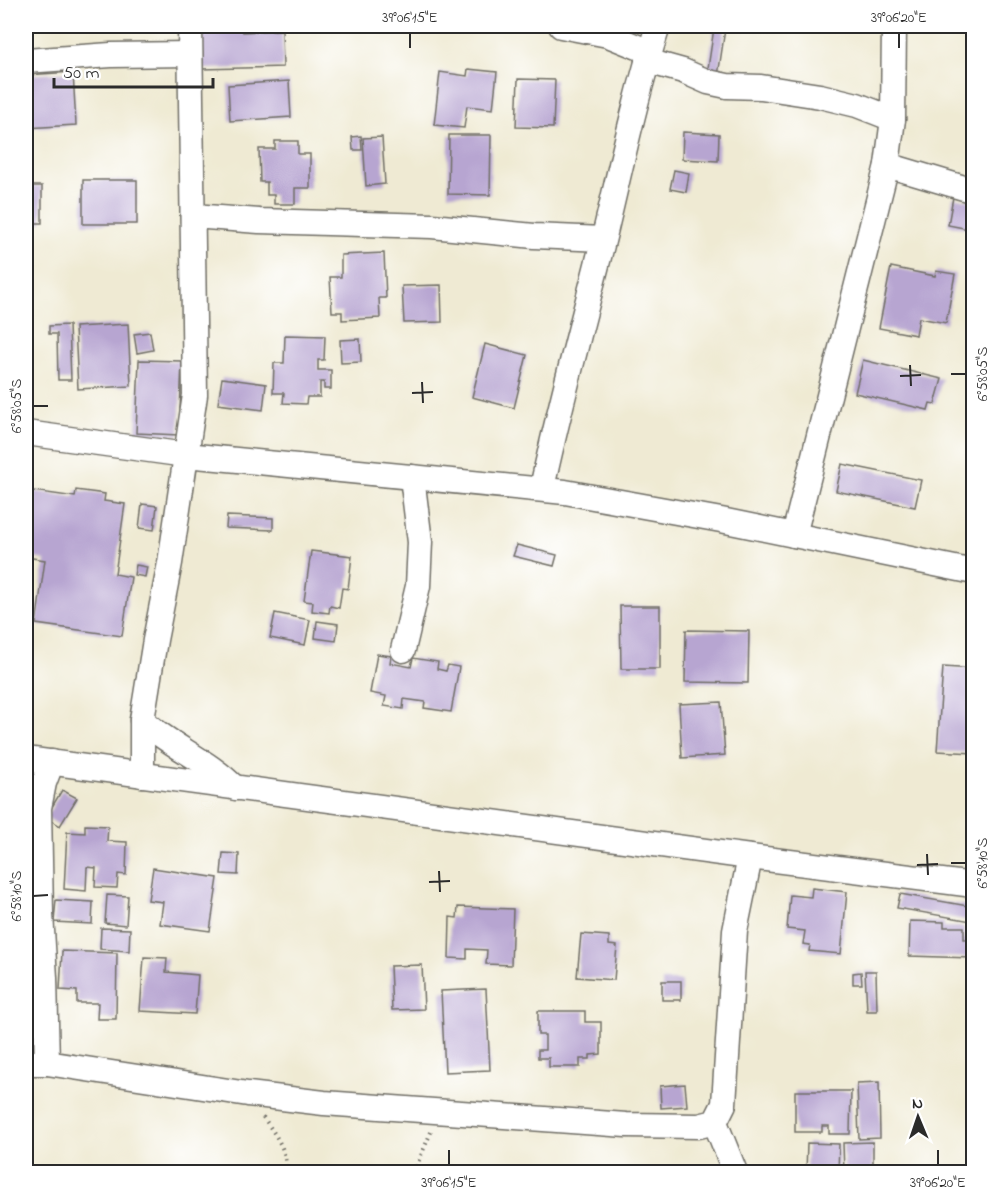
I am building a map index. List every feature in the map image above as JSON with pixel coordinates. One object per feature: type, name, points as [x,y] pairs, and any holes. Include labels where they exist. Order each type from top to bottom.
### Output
[{"type":"street","points":[[142,775],[142,720],[154,640],[171,563],[195,396],[190,26]]},
{"type":"street","points":[[561,26],[608,35],[648,56],[708,82],[820,96],[857,105],[893,119]]},
{"type":"street","points":[[542,488],[555,425],[648,56],[658,26]]},
{"type":"street","points":[[794,534],[887,165],[893,119],[894,26]]},
{"type":"street","points":[[26,61],[111,55],[190,54]]},
{"type":"street","points":[[887,165],[974,191]]},
{"type":"street","points":[[193,216],[259,221],[432,226],[534,236],[603,239]]},
{"type":"street","points":[[26,433],[186,455],[542,488],[794,534],[974,572]]},
{"type":"street","points":[[403,650],[418,586],[420,542],[412,477]]},
{"type":"street","points":[[142,720],[158,735],[222,774],[235,788]]},
{"type":"street","points":[[26,759],[974,885]]},
{"type":"street","points":[[52,762],[44,783],[39,808],[33,915],[45,978],[36,1063],[324,1103],[626,1125],[699,1126],[715,1122]]},
{"type":"street","points":[[735,1173],[715,1122],[724,1104],[735,932],[750,857]]},
{"type":"path","points":[[248,1094],[276,1134],[287,1163],[286,1173]]},
{"type":"path","points":[[414,1173],[441,1112]]},
{"type":"building","points":[[200,26],[243,26],[243,32],[282,30],[283,67],[202,69]]},
{"type":"building","points":[[714,28],[725,29],[718,76],[707,75]]},
{"type":"building","points":[[468,69],[497,72],[493,109],[467,106],[464,128],[434,125],[440,72],[467,76]]},
{"type":"building","points":[[73,72],[76,125],[26,128],[26,75]]},
{"type":"building","points":[[518,79],[555,80],[553,128],[516,127]]},
{"type":"building","points":[[289,81],[291,117],[230,121],[228,85]]},
{"type":"building","points":[[683,132],[719,134],[718,161],[682,159]]},
{"type":"building","points":[[449,135],[491,135],[490,195],[448,194]]},
{"type":"building","points":[[361,136],[362,150],[353,150],[352,137]]},
{"type":"building","points":[[382,137],[385,184],[366,186],[363,138]]},
{"type":"building","points":[[275,141],[298,141],[298,154],[310,154],[310,188],[295,188],[295,204],[274,204],[274,195],[267,195],[267,182],[260,182],[259,149],[275,149]]},
{"type":"building","points":[[674,170],[689,173],[686,192],[670,189]]},
{"type":"building","points":[[83,180],[137,180],[137,224],[83,224]]},
{"type":"building","points":[[26,186],[42,186],[42,223],[26,223]]},
{"type":"building","points":[[953,197],[974,201],[974,230],[948,225]]},
{"type":"building","points":[[384,253],[386,298],[379,298],[380,318],[342,320],[342,312],[332,312],[330,277],[341,277],[341,255]]},
{"type":"building","points":[[891,267],[935,276],[936,271],[955,274],[946,323],[919,318],[916,335],[879,328]]},
{"type":"building","points":[[441,285],[442,322],[404,323],[402,286]]},
{"type":"building","points":[[128,324],[131,386],[78,389],[75,327]]},
{"type":"building","points":[[69,325],[71,380],[58,380],[57,334],[49,334],[49,326]]},
{"type":"building","points":[[150,332],[153,350],[137,353],[134,334]]},
{"type":"building","points":[[285,335],[325,336],[324,360],[318,360],[318,370],[331,370],[331,389],[324,389],[324,382],[320,382],[320,397],[307,397],[306,404],[283,403],[284,393],[273,393],[274,363],[284,363]]},
{"type":"building","points":[[360,339],[361,362],[341,363],[340,340]]},
{"type":"building","points":[[485,344],[527,355],[514,408],[472,397]]},
{"type":"building","points":[[139,360],[182,361],[179,435],[136,433]]},
{"type":"building","points":[[863,360],[942,379],[935,404],[930,403],[928,410],[855,393]]},
{"type":"building","points":[[222,378],[266,384],[263,410],[218,404]]},
{"type":"building","points":[[842,464],[921,480],[915,507],[836,491]]},
{"type":"building","points":[[26,490],[75,497],[76,490],[105,494],[104,501],[125,504],[115,574],[131,577],[122,636],[36,624],[45,560],[26,557]]},
{"type":"building","points":[[142,504],[157,506],[154,530],[139,528]]},
{"type":"building","points":[[227,516],[273,518],[273,530],[226,528]]},
{"type":"building","points":[[517,545],[557,555],[554,566],[513,556]]},
{"type":"building","points":[[311,551],[352,556],[348,589],[342,588],[339,608],[330,606],[329,613],[312,611],[313,602],[304,601]]},
{"type":"building","points":[[136,565],[147,567],[145,577],[134,575]]},
{"type":"building","points":[[620,606],[660,606],[660,669],[621,669]]},
{"type":"building","points":[[275,613],[310,620],[305,645],[270,638]]},
{"type":"building","points":[[317,621],[338,624],[336,641],[315,638]]},
{"type":"building","points":[[686,630],[749,631],[748,683],[685,682]]},
{"type":"building","points":[[377,654],[391,656],[390,663],[411,667],[413,658],[438,662],[437,669],[446,671],[448,665],[459,667],[451,712],[424,708],[425,702],[404,699],[403,709],[384,706],[386,696],[370,693]]},
{"type":"building","points":[[943,667],[974,669],[974,753],[937,751]]},
{"type":"building","points":[[721,702],[725,755],[682,758],[679,704]]},
{"type":"building","points":[[62,790],[77,798],[60,826],[46,817]]},
{"type":"building","points":[[85,825],[108,826],[107,841],[127,842],[126,875],[118,874],[117,888],[95,887],[96,868],[87,867],[86,891],[64,889],[67,832],[85,833]]},
{"type":"building","points":[[223,853],[239,854],[238,875],[221,874]]},
{"type":"building","points":[[153,868],[218,878],[210,931],[160,924],[163,902],[148,900]]},
{"type":"building","points":[[812,888],[847,892],[841,954],[809,951],[810,945],[803,944],[805,931],[787,929],[790,895],[811,897]]},
{"type":"building","points":[[900,894],[974,907],[971,921],[897,908]]},
{"type":"building","points":[[107,895],[128,896],[126,925],[105,923]]},
{"type":"building","points":[[56,900],[93,902],[92,924],[54,922]]},
{"type":"building","points":[[458,907],[513,909],[511,965],[486,964],[487,950],[467,949],[467,959],[449,958],[450,917],[457,918]]},
{"type":"building","points":[[910,921],[944,922],[944,927],[964,927],[964,939],[973,939],[972,958],[909,956]]},
{"type":"building","points":[[101,928],[130,929],[129,951],[100,949]]},
{"type":"building","points":[[581,934],[609,936],[609,945],[617,946],[614,980],[577,977]]},
{"type":"building","points":[[62,951],[117,953],[116,1019],[97,1019],[98,1003],[77,1003],[77,991],[60,990]]},
{"type":"building","points":[[144,957],[167,958],[166,972],[198,975],[195,1014],[140,1011]]},
{"type":"building","points":[[422,965],[424,1009],[392,1010],[390,966]]},
{"type":"building","points":[[865,971],[876,971],[877,1011],[867,1011]]},
{"type":"building","points":[[861,972],[862,984],[853,984],[853,973]]},
{"type":"building","points":[[662,981],[681,981],[681,1000],[662,1000]]},
{"type":"building","points":[[486,989],[490,1070],[445,1072],[441,991]]},
{"type":"building","points":[[538,1011],[585,1011],[585,1022],[601,1022],[601,1054],[590,1055],[590,1059],[580,1059],[580,1067],[549,1067],[549,1058],[538,1058],[538,1050],[545,1050],[545,1035],[538,1035]]},
{"type":"building","points":[[879,1082],[880,1138],[859,1139],[857,1083]]},
{"type":"building","points":[[685,1084],[687,1106],[661,1108],[660,1086]]},
{"type":"building","points":[[795,1091],[851,1091],[850,1134],[829,1134],[829,1126],[822,1126],[822,1132],[795,1132]]},
{"type":"building","points":[[873,1142],[873,1172],[844,1172],[843,1143]]},
{"type":"building","points":[[807,1143],[839,1144],[838,1172],[806,1172]]}]
